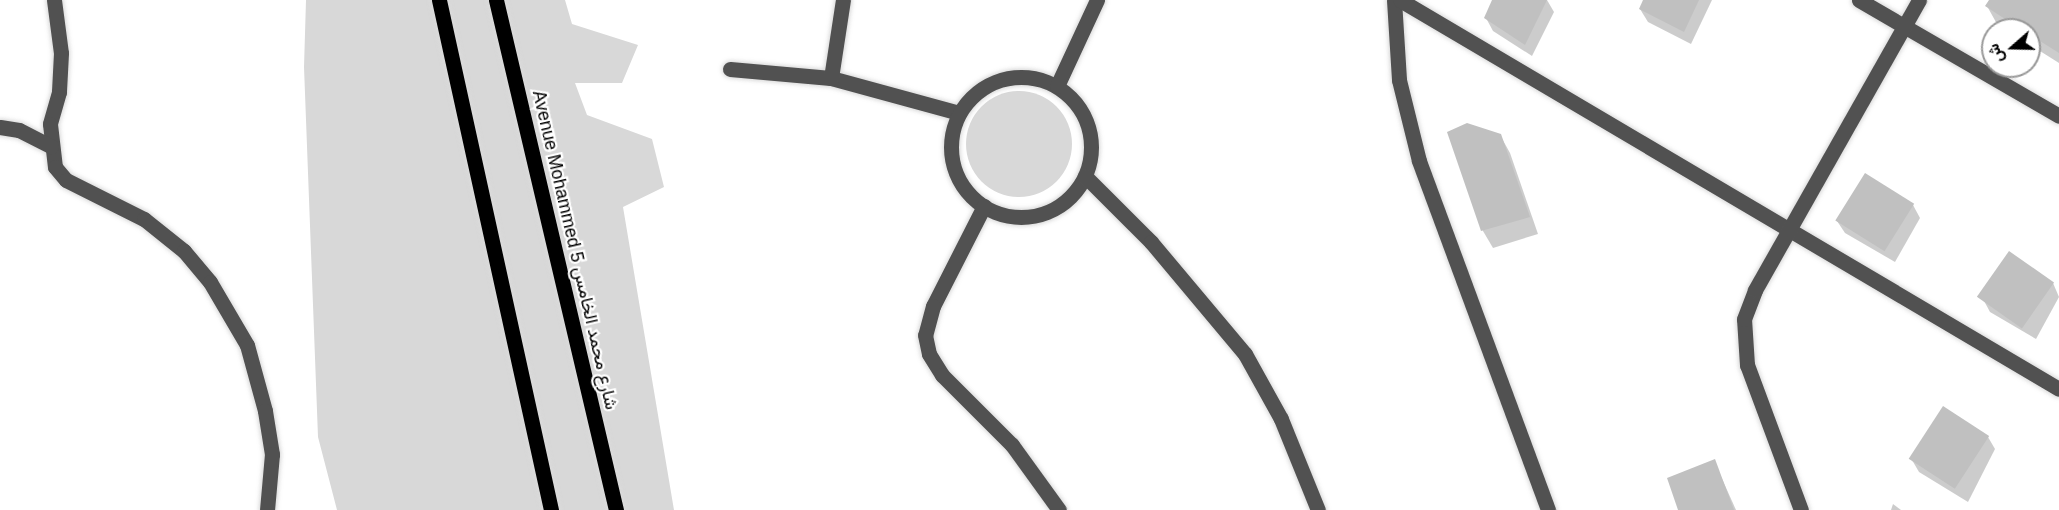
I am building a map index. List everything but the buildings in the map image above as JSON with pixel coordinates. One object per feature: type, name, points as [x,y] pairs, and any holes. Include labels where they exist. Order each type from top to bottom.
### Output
[{"type":"main road","points":[[439,0],[551,510]]},
{"type":"main road","name":"Avenue Mohammed 5 شارع محمد الخامس","points":[[495,0],[616,510]]},
{"type":"street","points":[[54,0],[61,53],[59,92],[50,124],[55,167],[66,180],[144,219],[184,251],[210,282],[247,345],[265,411],[272,454],[267,510]]},
{"type":"street","points":[[831,78],[843,0]]},
{"type":"street","points":[[1057,86],[1097,0]]},
{"type":"street","points":[[1394,0],[1399,80],[1419,161],[1548,510]]},
{"type":"street","points":[[1400,0],[2059,389]]},
{"type":"street","points":[[1859,0],[2059,116]]},
{"type":"street","points":[[1801,510],[1747,365],[1742,334],[1748,304],[1919,0]]},
{"type":"street","points":[[730,69],[831,78],[959,113]]},
{"type":"street","points":[[1025,77],[1057,86],[1073,99],[1088,126],[1091,157],[1085,176],[1062,203],[1030,217],[1006,216],[984,206],[968,193],[951,154],[952,133],[959,113],[973,95],[992,82],[1025,77]]},
{"type":"street","points":[[0,127],[19,130],[51,146]]},
{"type":"street","points":[[1085,176],[1150,242],[1245,354],[1281,419],[1318,510]]},
{"type":"street","points":[[984,206],[933,306],[925,335],[929,354],[942,375],[1012,445],[1059,510]]},
{"type":"shaded area","points":[[306,0],[565,0],[572,24],[638,45],[622,83],[575,83],[587,115],[652,139],[664,187],[623,207],[674,510],[337,510],[318,437],[304,67]]},
{"type":"shaded area","points":[[1019,91],[1039,95],[1057,106],[1068,124],[1072,144],[1068,164],[1057,182],[1039,193],[1019,197],[999,193],[981,182],[970,164],[966,144],[970,124],[981,106],[999,95]]}]
